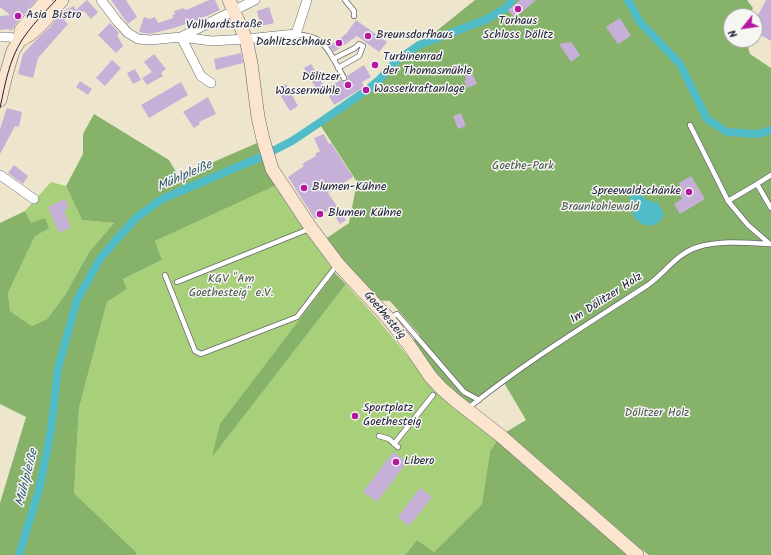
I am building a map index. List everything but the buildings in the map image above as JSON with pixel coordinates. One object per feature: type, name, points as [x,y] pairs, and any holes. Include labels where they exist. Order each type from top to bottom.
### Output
[{"type":"main road","points":[[0,100],[13,51],[20,40],[21,30],[46,0]]},
{"type":"main road","points":[[20,40],[36,29],[62,0]]},
{"type":"main road","name":"Goethesteig","points":[[231,5],[246,39],[251,63],[258,116],[272,169],[311,228],[338,264],[388,318],[430,376],[441,388],[501,436],[637,555]]},
{"type":"street","points":[[101,0],[128,33],[138,39],[150,40],[181,37],[231,5],[255,0]]},
{"type":"street","points":[[296,34],[307,0]]},
{"type":"street","name":"Vollhardtstraße","points":[[181,37],[212,41],[296,34]]},
{"type":"street","points":[[0,37],[20,40]]},
{"type":"street","name":"Vollhardtstraße","points":[[181,37],[201,76],[211,83]]},
{"type":"street","points":[[0,175],[34,199]]},
{"type":"lane","points":[[345,0],[354,11],[354,16]]},
{"type":"lane","points":[[296,34],[320,40],[344,78]]},
{"type":"lane","points":[[333,59],[355,48],[359,44],[363,46],[359,56],[338,68]]},
{"type":"lane","name":"Im Dölitzer Holz","points":[[690,124],[728,201],[748,225],[770,244]]},
{"type":"lane","points":[[728,201],[771,175]]},
{"type":"lane","points":[[757,184],[771,208]]},
{"type":"lane","points":[[177,282],[311,228]]},
{"type":"lane","name":"Im Dölitzer Holz","points":[[467,410],[528,363],[650,283],[680,256],[697,247],[711,244],[770,244]]},
{"type":"lane","points":[[165,275],[195,351],[202,354],[297,317],[338,264]]},
{"type":"lane","points":[[388,318],[397,314],[464,392],[479,400]]},
{"type":"lane","points":[[379,436],[388,439],[396,445],[433,395]]},
{"type":"green space","points":[[475,0],[747,0],[753,8],[723,8],[723,48],[748,48],[750,54],[771,68],[771,555],[649,555],[506,432],[526,420],[503,381],[467,410],[408,344],[420,335],[390,301],[371,300],[321,242],[349,223],[357,182],[319,123],[367,90],[380,79],[396,61],[419,45]]},
{"type":"green space","points":[[94,114],[169,160],[179,177],[257,143],[261,157],[277,185],[155,241],[162,260],[123,279],[127,289],[107,302],[79,408],[74,493],[137,553],[135,555],[0,555],[0,503],[26,417],[0,404],[0,223],[25,211],[31,223],[45,218],[49,228],[35,236],[8,293],[10,311],[32,326],[47,319],[65,295],[89,252],[114,223],[82,220],[66,186],[83,154],[83,134]]},
{"type":"green space","points":[[51,182],[66,186],[82,220],[114,223],[89,252],[65,295],[47,319],[32,326],[10,311],[8,293],[35,236],[25,211]]},
{"type":"green space","name":"KGV \"Am Goethesteig\" e.V.","points":[[277,185],[335,273],[221,424],[213,455],[346,284],[380,322],[426,379],[498,439],[490,451],[482,504],[434,552],[417,540],[405,555],[135,555],[137,553],[74,493],[79,408],[107,302],[127,289],[123,279],[162,260],[155,241]]},
{"type":"green space","points":[[335,273],[346,284],[212,457],[220,424]]},
{"type":"green space","points":[[498,439],[627,555],[405,555],[417,540],[434,552],[482,504],[490,451]]},
{"type":"water","points":[[634,192],[641,194],[644,198],[652,202],[657,202],[664,214],[660,221],[654,225],[648,225],[636,219],[630,204],[631,195]]},
{"type":"waterway","name":"Mühlpleiße","points":[[19,555],[39,490],[51,430],[58,368],[77,300],[100,259],[115,241],[137,217],[162,199],[261,157],[292,141],[367,90],[380,79],[396,61],[419,45],[485,20],[506,8],[512,0]]},
{"type":"waterway","points":[[628,0],[640,22],[680,64],[707,119],[727,132],[758,134],[771,130]]},
{"type":"tram line","points":[[0,108],[8,73],[22,40],[56,0]]},
{"type":"place","name":"Torhaus Schloss Dölitz","points":[[518,9]]},
{"type":"place","name":"Asia Bistro","points":[[18,16]]},
{"type":"place","name":"Breunsdorfhaus","points":[[368,36]]},
{"type":"place","name":"Dahlitzschhaus","points":[[339,43]]},
{"type":"place","name":"Turbinenrad der Thomasmühle","points":[[375,65]]},
{"type":"place","name":"Dölitzer Wassermühle","points":[[348,85]]},
{"type":"place","name":"Wasserkraftanlage","points":[[366,90]]},
{"type":"place","name":"Blumen-Kühne","points":[[304,188]]},
{"type":"place","name":"Spreewaldschänke","points":[[689,192]]},
{"type":"place","name":"Blumen Kühne","points":[[320,214]]},
{"type":"place","name":"Sportplatz Goethesteig","points":[[355,416]]},
{"type":"place","name":"Libero","points":[[396,462]]},
{"type":"park label","name":"Goethe-Park","points":[[523,167]]},
{"type":"park label","name":"Braunkohlewald","points":[[600,208]]},
{"type":"park label","name":"Dölitzer Holz","points":[[657,414]]}]
